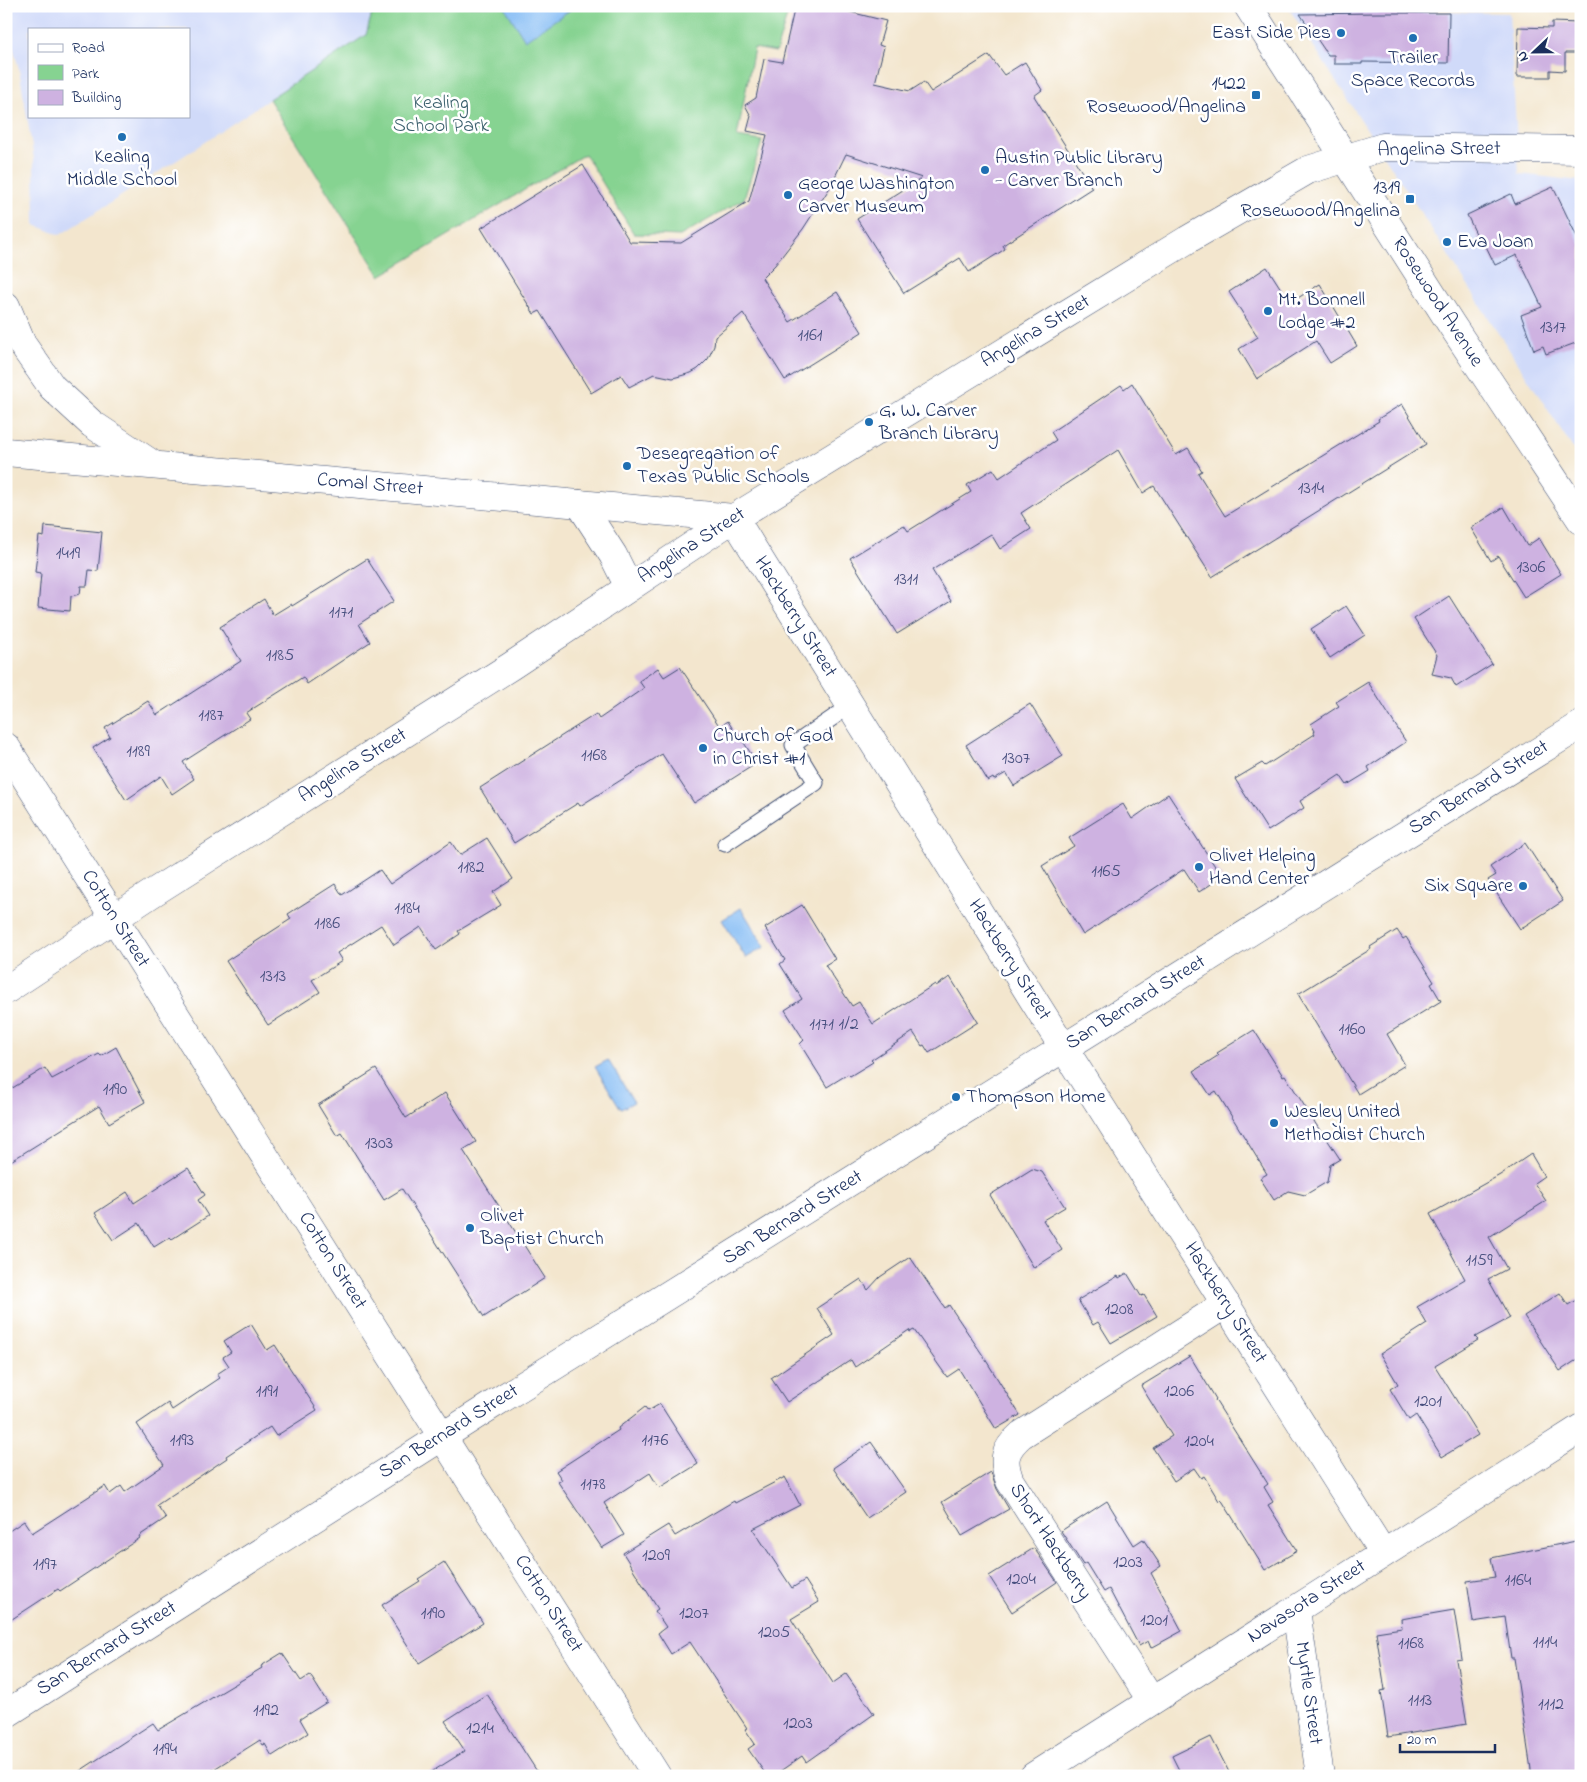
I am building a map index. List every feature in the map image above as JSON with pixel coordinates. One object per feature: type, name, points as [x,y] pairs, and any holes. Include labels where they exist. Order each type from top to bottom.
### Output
[{"type":"street","name":"Rosewood Avenue","points":[[1248,6],[1344,159],[1581,520]]},
{"type":"street","name":"Angelina Street","points":[[6,990],[114,918],[503,672],[734,518],[1187,240],[1308,170],[1384,147],[1581,150]]},
{"type":"street","points":[[6,306],[22,344],[52,387],[92,424],[153,465]]},
{"type":"street","name":"Comal Street","points":[[6,452],[734,518]]},
{"type":"street","points":[[580,504],[613,555],[629,587]]},
{"type":"street","name":"Hackberry Street","points":[[734,518],[1064,1048],[1383,1553]]},
{"type":"street","name":"San Bernard Street","points":[[6,1714],[442,1437],[1581,724]]},
{"type":"street","name":"Cotton Street","points":[[6,747],[657,1776]]},
{"type":"street","name":"Short Hackberry","points":[[1152,1700],[1010,1481],[1005,1469],[1006,1456],[1010,1444],[1021,1435],[1226,1304]]},
{"type":"street","name":"Navasota Street","points":[[1034,1776],[1581,1428]]},
{"type":"street","name":"Myrtle Street","points":[[1296,1610],[1320,1776]]},
{"type":"lane","points":[[724,844],[816,783],[793,745],[850,706]]},
{"type":"shaded area","name":"Kealing Middle School","points":[[6,6],[374,6],[366,35],[60,235],[35,225],[34,159],[19,69],[6,21]]},
{"type":"shaded area","points":[[1290,10],[1509,13],[1519,174],[1581,181],[1581,461]]},
{"type":"green space","name":"Kealing School Park","points":[[374,6],[790,6],[776,52],[754,48],[737,137],[762,141],[744,199],[680,236],[634,234],[585,154],[380,276],[269,99],[366,35]]},
{"type":"water","points":[[504,6],[576,6],[525,40]]},
{"type":"water","points":[[741,908],[765,947],[746,958],[722,920]]},
{"type":"water","points":[[608,1060],[634,1102],[621,1109],[595,1067]]},
{"type":"building","points":[[795,6],[826,6],[886,21],[879,45],[884,47],[875,83],[910,91],[924,82],[931,92],[989,55],[1004,75],[1025,62],[1042,90],[1034,96],[1092,188],[1003,245],[1005,249],[969,272],[960,258],[904,293],[857,219],[922,178],[846,154],[829,189],[803,229],[775,265],[762,278],[790,322],[837,292],[862,332],[785,380],[743,313],[715,337],[714,346],[708,359],[691,373],[673,378],[654,374],[629,387],[621,375],[591,393],[540,311],[534,314],[481,228],[583,165],[630,242],[681,243],[749,201],[767,135],[747,131],[751,116],[745,105],[756,98],[764,59],[782,62]]},
{"type":"building","points":[[1449,13],[1448,63],[1362,62],[1362,64],[1334,64],[1334,55],[1328,55],[1300,14]]},
{"type":"building","points":[[1552,22],[1579,23],[1578,53],[1565,53],[1565,71],[1550,70],[1550,77],[1517,77],[1518,27],[1552,28]]},
{"type":"building","points":[[1553,187],[1581,245],[1581,341],[1546,354],[1543,346],[1534,350],[1521,315],[1542,307],[1517,255],[1495,265],[1484,242],[1481,244],[1467,215],[1511,194],[1515,204]]},
{"type":"building","name":"Mt. Bonnell Lodge #2","points":[[1267,267],[1290,303],[1320,284],[1357,346],[1330,363],[1316,341],[1257,379],[1239,349],[1258,337],[1229,292]]},
{"type":"building","points":[[1132,383],[1176,455],[1188,448],[1202,471],[1198,473],[1225,516],[1379,421],[1378,419],[1402,404],[1426,444],[1212,577],[1154,486],[1143,493],[1118,450],[1021,513],[1031,529],[1000,549],[991,534],[932,570],[951,601],[897,634],[850,558],[904,525],[908,531],[971,492],[967,485],[993,469],[999,478],[1056,440],[1051,432],[1121,385],[1124,389]]},
{"type":"building","points":[[1504,507],[1527,546],[1539,538],[1561,574],[1524,597],[1498,556],[1491,561],[1471,528]]},
{"type":"building","points":[[45,526],[102,532],[98,571],[89,570],[87,586],[81,586],[80,594],[71,596],[70,611],[38,608],[41,573],[35,572],[39,536],[44,537]]},
{"type":"building","points":[[367,559],[394,601],[359,624],[370,642],[307,684],[303,677],[246,713],[250,719],[183,762],[194,779],[172,794],[161,776],[126,800],[93,748],[110,737],[105,728],[148,701],[157,715],[241,661],[220,627],[264,599],[273,615],[291,604],[292,606]]},
{"type":"building","points":[[1449,596],[1492,664],[1456,687],[1451,678],[1432,674],[1437,655],[1414,619]]},
{"type":"building","points":[[1346,606],[1365,635],[1330,658],[1311,629]]},
{"type":"building","points":[[680,667],[720,727],[728,721],[757,763],[694,803],[662,754],[580,806],[578,803],[514,843],[480,788],[596,714],[599,719],[644,688],[639,681],[658,668],[664,677]]},
{"type":"building","points":[[1368,682],[1406,742],[1368,767],[1370,771],[1347,785],[1340,775],[1300,801],[1304,808],[1268,831],[1235,779],[1262,763],[1265,766],[1315,734],[1311,724],[1339,706],[1336,702]]},
{"type":"building","points":[[1030,704],[1063,756],[1014,786],[1006,773],[994,780],[993,778],[988,781],[966,745]]},
{"type":"building","points":[[1168,794],[1222,877],[1199,892],[1184,869],[1083,935],[1042,866],[1074,846],[1069,838],[1123,804],[1132,819]]},
{"type":"building","points":[[487,838],[513,879],[493,892],[501,905],[458,931],[460,934],[436,950],[421,927],[394,945],[381,925],[337,953],[342,961],[312,980],[320,992],[268,1025],[226,961],[291,919],[288,914],[335,884],[342,895],[380,870],[390,884],[451,842],[460,855]]},
{"type":"building","name":"Six Square","points":[[1525,843],[1563,901],[1520,929],[1488,880],[1496,875],[1490,867]]},
{"type":"building","points":[[802,905],[835,959],[825,965],[852,1006],[859,1002],[873,1024],[935,984],[936,986],[950,977],[978,1022],[929,1053],[913,1032],[871,1060],[873,1062],[827,1087],[800,1044],[804,1040],[785,1010],[802,999],[780,964],[785,960],[765,928]]},
{"type":"building","points":[[1397,930],[1403,939],[1406,937],[1434,982],[1431,984],[1441,1001],[1387,1034],[1405,1065],[1358,1094],[1298,994],[1371,949],[1370,947]]},
{"type":"building","name":"Wesley United Methodist Church","points":[[1254,1030],[1340,1159],[1330,1165],[1327,1182],[1305,1195],[1288,1191],[1274,1200],[1260,1178],[1267,1174],[1216,1091],[1210,1095],[1194,1071],[1219,1055],[1217,1053]]},
{"type":"building","points":[[116,1047],[145,1102],[109,1123],[99,1106],[6,1164],[6,1092],[45,1068],[52,1079]]},
{"type":"building","name":"Olivet Baptist Church","points":[[376,1069],[406,1118],[445,1093],[476,1142],[463,1150],[545,1278],[484,1317],[402,1189],[384,1200],[342,1133],[337,1136],[318,1105]]},
{"type":"building","points":[[1531,1154],[1544,1176],[1534,1183],[1546,1201],[1489,1237],[1507,1269],[1488,1279],[1510,1318],[1475,1337],[1478,1340],[1435,1366],[1478,1435],[1442,1457],[1416,1415],[1409,1420],[1390,1389],[1398,1384],[1380,1354],[1427,1324],[1417,1307],[1465,1279],[1430,1214],[1500,1175]]},
{"type":"building","points":[[188,1168],[205,1195],[198,1200],[208,1216],[172,1239],[170,1237],[154,1247],[139,1223],[113,1240],[95,1213],[127,1192],[134,1203]]},
{"type":"building","points":[[1032,1169],[1042,1172],[1065,1207],[1043,1220],[1062,1250],[1034,1268],[990,1195]]},
{"type":"building","points":[[910,1257],[945,1308],[949,1305],[1020,1415],[996,1429],[959,1369],[947,1377],[914,1330],[910,1332],[909,1330],[855,1367],[851,1360],[787,1402],[771,1378],[834,1335],[817,1308],[861,1279],[868,1290],[880,1277]]},
{"type":"building","points":[[1127,1273],[1141,1296],[1144,1295],[1157,1316],[1111,1343],[1098,1322],[1093,1325],[1078,1300],[1118,1276],[1119,1278]]},
{"type":"building","points":[[1560,1293],[1568,1305],[1581,1297],[1581,1357],[1560,1371],[1524,1316]]},
{"type":"building","points":[[251,1324],[267,1350],[275,1345],[317,1410],[276,1436],[270,1427],[226,1456],[227,1458],[157,1505],[166,1518],[139,1536],[140,1538],[60,1591],[58,1589],[6,1623],[6,1533],[24,1521],[32,1533],[105,1486],[110,1494],[121,1486],[125,1492],[164,1465],[137,1424],[168,1403],[172,1410],[220,1378],[217,1374],[229,1366],[223,1357],[231,1352],[224,1341]]},
{"type":"building","points":[[1190,1356],[1215,1400],[1268,1484],[1264,1487],[1273,1502],[1268,1505],[1297,1551],[1265,1570],[1221,1499],[1219,1501],[1204,1476],[1201,1478],[1194,1468],[1174,1481],[1153,1448],[1172,1436],[1141,1386]]},
{"type":"building","points":[[660,1404],[698,1464],[659,1488],[650,1473],[604,1503],[624,1535],[602,1548],[558,1482],[562,1480],[556,1471],[619,1430],[618,1428],[645,1407],[648,1411]]},
{"type":"building","points":[[871,1442],[906,1492],[867,1518],[833,1468]]},
{"type":"building","points":[[991,1472],[997,1489],[1009,1509],[962,1536],[942,1502]]},
{"type":"building","points":[[785,1477],[800,1505],[753,1529],[792,1588],[805,1580],[819,1602],[791,1619],[833,1683],[846,1674],[874,1714],[806,1762],[802,1756],[773,1776],[767,1776],[748,1749],[755,1744],[745,1729],[747,1728],[690,1642],[671,1654],[658,1633],[666,1627],[655,1611],[658,1609],[623,1553],[668,1525],[675,1536],[734,1501],[735,1503]]},
{"type":"building","points":[[1107,1501],[1134,1545],[1143,1539],[1161,1566],[1151,1573],[1182,1631],[1151,1648],[1148,1641],[1139,1646],[1109,1589],[1104,1592],[1086,1563],[1083,1565],[1061,1531]]},
{"type":"building","points":[[1581,1540],[1581,1776],[1532,1776],[1514,1658],[1511,1658],[1505,1617],[1473,1622],[1467,1581],[1495,1577],[1491,1558]]},
{"type":"building","points":[[1034,1548],[1057,1582],[1012,1612],[989,1576]]},
{"type":"building","points":[[444,1562],[483,1623],[419,1663],[382,1605],[420,1581],[418,1579]]},
{"type":"building","points":[[1454,1610],[1462,1659],[1456,1660],[1467,1724],[1388,1737],[1381,1691],[1385,1690],[1376,1632],[1402,1628],[1401,1619]]},
{"type":"building","points":[[282,1653],[301,1681],[310,1675],[327,1702],[300,1719],[308,1733],[272,1756],[265,1744],[263,1745],[260,1740],[203,1776],[72,1776],[153,1723],[158,1730],[262,1668],[261,1666]]},
{"type":"building","points":[[487,1694],[540,1776],[425,1776],[465,1751],[445,1721]]},
{"type":"building","points":[[1211,1737],[1231,1776],[1182,1776],[1172,1756]]},
{"type":"place","name":"East Side Pies","points":[[1341,33]]},
{"type":"place","name":"Trailer Space Records","points":[[1413,38]]},
{"type":"place","name":"1422 Rosewood/Angelina","points":[[1256,95]]},
{"type":"place","name":"Kealing Middle School","points":[[122,137]]},
{"type":"place","name":"Austin Public Library - Carver Branch","points":[[985,170]]},
{"type":"place","name":"George Washington Carver Museum","points":[[788,195]]},
{"type":"place","name":"1319 Rosewood/Angelina","points":[[1410,199]]},
{"type":"place","name":"Eva Joan","points":[[1447,242]]},
{"type":"place","name":"Mt. Bonnell Lodge #2","points":[[1268,311]]},
{"type":"place","name":"G. W. Carver Branch Library","points":[[869,422]]},
{"type":"place","name":"Desegregation of Texas Public Schools","points":[[627,466]]},
{"type":"place","name":"Church of God in Christ #1","points":[[703,748]]},
{"type":"place","name":"Olivet Helping Hand Center","points":[[1199,867]]},
{"type":"place","name":"Six Square","points":[[1523,886]]},
{"type":"place","name":"Thompson Home","points":[[956,1097]]},
{"type":"place","name":"Wesley United Methodist Church","points":[[1274,1123]]},
{"type":"place","name":"Olivet Baptist Church","points":[[470,1228]]}]
